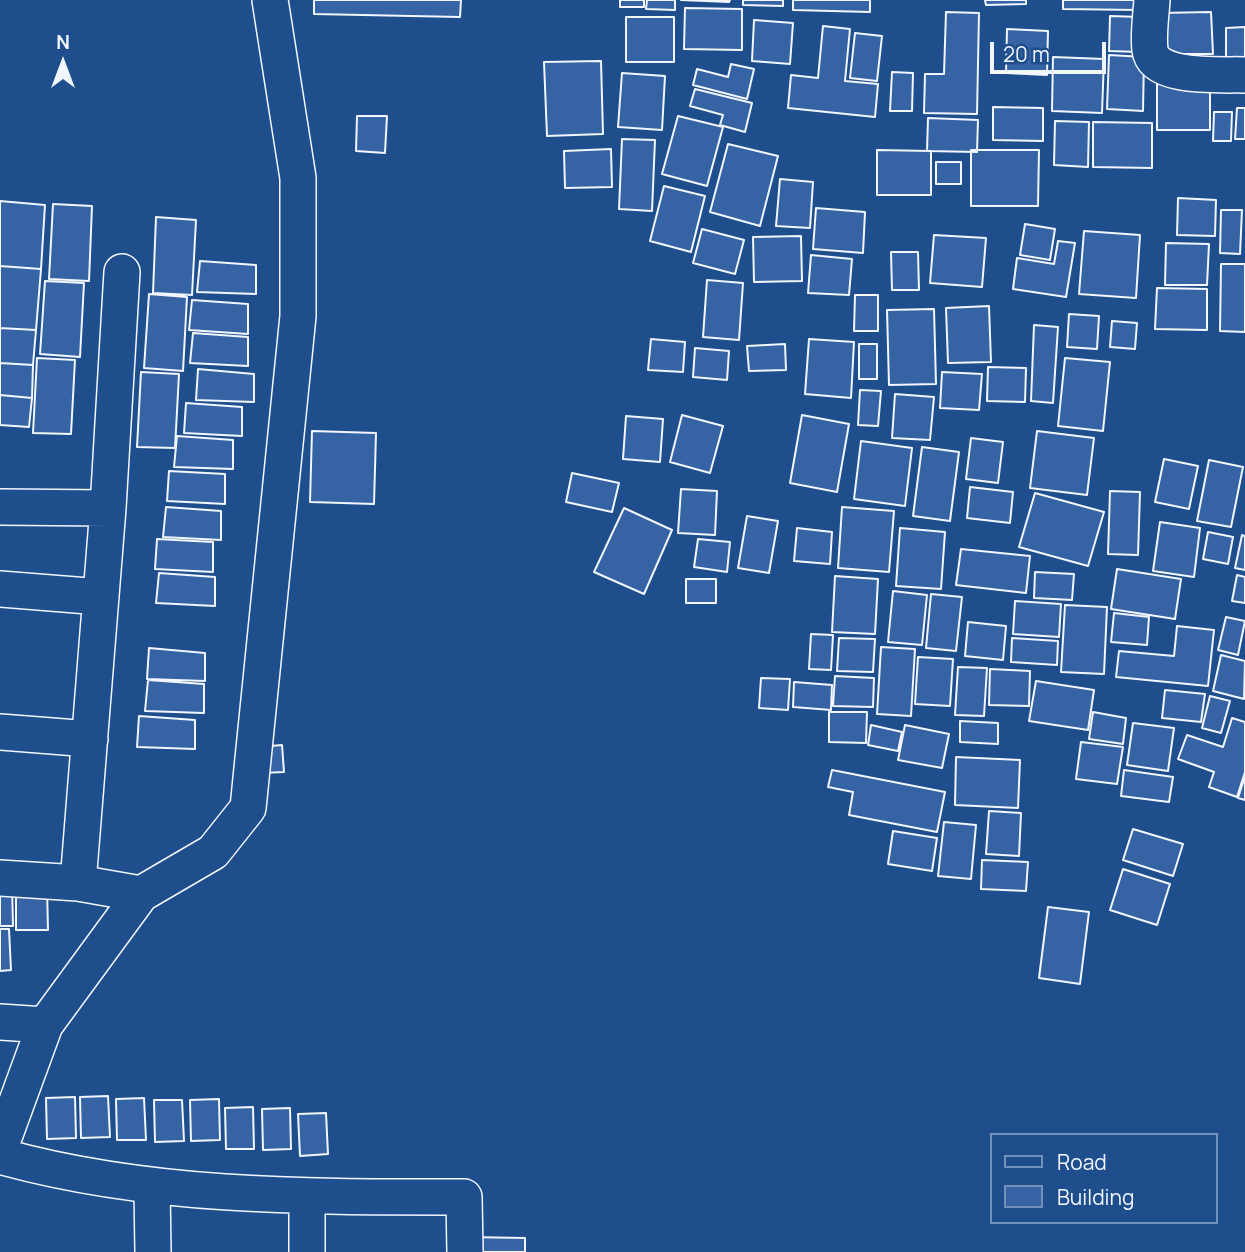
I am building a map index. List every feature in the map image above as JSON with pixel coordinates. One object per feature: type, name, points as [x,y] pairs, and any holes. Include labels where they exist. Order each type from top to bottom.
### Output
[{"type":"street","points":[[0,1148],[46,1025],[141,894],[213,852],[248,808],[298,316],[298,178],[270,0]]},
{"type":"street","points":[[1152,0],[1150,52],[1157,64],[1179,73],[1245,75]]},
{"type":"street","points":[[78,883],[108,508],[122,272]]},
{"type":"street","points":[[0,507],[108,508]]},
{"type":"street","points":[[0,589],[101,597]]},
{"type":"street","points":[[0,732],[90,738]]},
{"type":"street","points":[[0,878],[78,883],[141,894]]},
{"type":"street","points":[[0,1022],[46,1025]]},
{"type":"street","points":[[0,1156],[38,1167],[152,1187],[307,1198],[464,1198],[465,1252]]},
{"type":"street","points":[[152,1187],[153,1252]]},
{"type":"street","points":[[307,1198],[307,1252]]},
{"type":"building","points":[[314,0],[461,0],[460,17],[314,14]]},
{"type":"building","points":[[620,0],[644,0],[644,7],[620,7]]},
{"type":"building","points":[[647,0],[675,0],[675,10],[646,9]]},
{"type":"building","points":[[681,0],[730,0],[729,2]]},
{"type":"building","points":[[743,0],[783,0],[783,6],[743,5]]},
{"type":"building","points":[[793,0],[870,0],[870,12],[793,10]]},
{"type":"building","points":[[985,0],[1026,0],[1026,4],[986,5]]},
{"type":"building","points":[[1063,0],[1138,0],[1138,10],[1063,9]]},
{"type":"building","points":[[685,8],[742,9],[742,50],[684,49]]},
{"type":"building","points":[[946,12],[979,13],[977,114],[924,113],[925,74],[944,74]]},
{"type":"building","points":[[1211,12],[1213,54],[1159,54],[1159,13]]},
{"type":"building","points":[[1110,16],[1140,17],[1139,52],[1109,51]]},
{"type":"building","points":[[626,17],[674,17],[674,62],[626,62]]},
{"type":"building","points":[[754,20],[793,23],[790,64],[752,61]]},
{"type":"building","points":[[823,26],[850,29],[845,81],[878,84],[875,117],[788,108],[791,75],[818,78]]},
{"type":"building","points":[[1245,27],[1245,59],[1226,59],[1226,28]]},
{"type":"building","points":[[1007,29],[1048,31],[1047,75],[1006,73]]},
{"type":"building","points":[[855,33],[882,36],[877,81],[850,78]]},
{"type":"building","points":[[1109,55],[1144,57],[1143,111],[1107,109]]},
{"type":"building","points":[[1053,57],[1104,59],[1102,113],[1052,111]]},
{"type":"building","points":[[601,61],[603,134],[547,136],[544,62]]},
{"type":"building","points":[[731,64],[754,69],[747,99],[693,85],[697,69],[728,77]]},
{"type":"building","points":[[892,72],[913,73],[912,111],[890,111]]},
{"type":"building","points":[[622,73],[665,76],[662,130],[618,127]]},
{"type":"building","points":[[1157,83],[1210,83],[1210,130],[1157,130]]},
{"type":"building","points":[[695,89],[752,103],[745,132],[720,125],[723,115],[690,106]]},
{"type":"building","points":[[993,107],[1043,108],[1043,141],[993,140]]},
{"type":"building","points":[[1237,108],[1245,108],[1245,139],[1235,139]]},
{"type":"building","points":[[1214,112],[1232,112],[1231,141],[1213,141]]},
{"type":"building","points":[[357,116],[387,116],[385,153],[356,151]]},
{"type":"building","points":[[678,116],[723,127],[707,186],[662,174]]},
{"type":"building","points":[[928,118],[978,120],[977,152],[927,151]]},
{"type":"building","points":[[1055,121],[1089,122],[1088,167],[1054,165]]},
{"type":"building","points":[[1093,122],[1152,123],[1152,168],[1093,167]]},
{"type":"building","points":[[622,139],[655,140],[652,211],[619,209]]},
{"type":"building","points":[[728,144],[778,156],[760,226],[710,212]]},
{"type":"building","points":[[611,149],[612,187],[565,188],[564,151]]},
{"type":"building","points":[[877,150],[931,151],[931,195],[877,195]]},
{"type":"building","points":[[971,150],[1039,150],[1038,206],[971,206]]},
{"type":"building","points":[[936,162],[961,162],[961,184],[936,184]]},
{"type":"building","points":[[780,179],[813,182],[810,228],[776,226]]},
{"type":"building","points":[[664,186],[705,196],[691,252],[650,241]]},
{"type":"building","points":[[1178,198],[1216,200],[1215,236],[1177,235]]},
{"type":"building","points":[[0,201],[45,205],[41,269],[0,266]]},
{"type":"building","points":[[53,204],[92,206],[89,281],[49,279]]},
{"type":"building","points":[[816,208],[865,212],[863,253],[813,249]]},
{"type":"building","points":[[1221,210],[1242,210],[1240,254],[1220,253]]},
{"type":"building","points":[[156,217],[196,220],[192,295],[153,293]]},
{"type":"building","points":[[1025,224],[1055,229],[1050,260],[1020,255]]},
{"type":"building","points":[[702,229],[744,240],[735,274],[693,263]]},
{"type":"building","points":[[1084,231],[1140,235],[1136,298],[1079,294]]},
{"type":"building","points":[[934,235],[986,238],[982,287],[930,283]]},
{"type":"building","points":[[801,236],[802,281],[754,282],[753,237]]},
{"type":"building","points":[[1058,241],[1075,243],[1066,297],[1013,289],[1017,258],[1054,264]]},
{"type":"building","points":[[1166,243],[1209,244],[1207,285],[1165,285]]},
{"type":"building","points":[[891,252],[918,252],[919,290],[892,290]]},
{"type":"building","points":[[811,255],[852,259],[849,295],[808,293]]},
{"type":"building","points":[[200,261],[256,265],[256,294],[197,292]]},
{"type":"building","points":[[1221,264],[1245,264],[1245,332],[1220,331]]},
{"type":"building","points":[[0,266],[41,269],[36,330],[0,328]]},
{"type":"building","points":[[707,280],[743,283],[739,340],[703,337]]},
{"type":"building","points":[[45,281],[84,283],[80,357],[40,354]]},
{"type":"building","points":[[1157,288],[1207,289],[1207,330],[1155,329]]},
{"type":"building","points":[[149,294],[187,297],[183,371],[144,368]]},
{"type":"building","points":[[855,295],[878,295],[878,331],[854,331]]},
{"type":"building","points":[[192,300],[248,304],[248,334],[189,330]]},
{"type":"building","points":[[989,306],[991,362],[948,363],[946,308]]},
{"type":"building","points":[[934,309],[936,384],[889,385],[887,310]]},
{"type":"building","points":[[1069,314],[1099,316],[1097,349],[1067,347]]},
{"type":"building","points":[[1112,321],[1137,323],[1135,349],[1110,347]]},
{"type":"building","points":[[1034,325],[1058,327],[1053,403],[1031,401]]},
{"type":"building","points":[[0,328],[36,330],[33,365],[0,363]]},
{"type":"building","points":[[193,333],[248,337],[248,366],[190,363]]},
{"type":"building","points":[[651,339],[685,342],[683,372],[648,370]]},
{"type":"building","points":[[809,339],[854,342],[851,398],[805,394]]},
{"type":"building","points":[[785,344],[786,370],[749,371],[747,346]]},
{"type":"building","points":[[859,344],[877,344],[877,379],[859,379]]},
{"type":"building","points":[[695,348],[729,351],[727,380],[693,377]]},
{"type":"building","points":[[37,358],[75,360],[71,434],[33,433]]},
{"type":"building","points":[[1065,358],[1110,362],[1103,431],[1058,426]]},
{"type":"building","points":[[0,363],[33,365],[32,398],[0,395]]},
{"type":"building","points":[[988,367],[1026,368],[1025,402],[987,401]]},
{"type":"building","points":[[198,369],[254,374],[254,402],[196,400]]},
{"type":"building","points":[[141,372],[179,374],[175,448],[137,447]]},
{"type":"building","points":[[942,372],[982,374],[979,410],[940,408]]},
{"type":"building","points":[[860,390],[881,391],[878,426],[858,425]]},
{"type":"building","points":[[895,394],[934,397],[930,440],[892,438]]},
{"type":"building","points":[[0,395],[32,398],[29,427],[0,425]]},
{"type":"building","points":[[186,403],[242,407],[242,436],[184,433]]},
{"type":"building","points":[[682,415],[723,426],[710,473],[670,462]]},
{"type":"building","points":[[802,415],[849,424],[837,492],[790,483]]},
{"type":"building","points":[[626,416],[663,419],[660,462],[623,459]]},
{"type":"building","points":[[312,431],[376,433],[374,504],[310,502]]},
{"type":"building","points":[[1037,431],[1094,438],[1087,495],[1030,488]]},
{"type":"building","points":[[177,436],[233,440],[233,469],[174,467]]},
{"type":"building","points":[[971,438],[1003,442],[998,483],[966,479]]},
{"type":"building","points":[[861,441],[912,448],[905,506],[854,499]]},
{"type":"building","points":[[922,447],[959,452],[950,521],[913,516]]},
{"type":"building","points":[[1164,459],[1198,466],[1189,509],[1155,502]]},
{"type":"building","points":[[1209,460],[1243,467],[1231,527],[1197,521]]},
{"type":"building","points":[[169,471],[225,474],[225,504],[167,501]]},
{"type":"building","points":[[572,473],[619,483],[612,512],[566,502]]},
{"type":"building","points":[[970,487],[1013,492],[1010,523],[967,518]]},
{"type":"building","points":[[681,489],[717,491],[715,535],[678,533]]},
{"type":"building","points":[[1110,491],[1140,492],[1138,555],[1108,554]]},
{"type":"building","points":[[1035,493],[1104,512],[1088,566],[1019,547]]},
{"type":"building","points":[[166,507],[221,511],[221,540],[163,537]]},
{"type":"building","points":[[842,507],[894,511],[889,572],[838,568]]},
{"type":"building","points":[[624,508],[672,530],[644,594],[594,572]]},
{"type":"building","points":[[747,516],[778,521],[769,573],[738,568]]},
{"type":"building","points":[[1160,522],[1200,528],[1194,577],[1153,571]]},
{"type":"building","points":[[797,528],[832,532],[830,564],[794,561]]},
{"type":"building","points":[[900,528],[945,532],[941,589],[896,586]]},
{"type":"building","points":[[1208,532],[1233,537],[1228,564],[1203,559]]},
{"type":"building","points":[[1242,535],[1245,536],[1245,570],[1235,568]]},
{"type":"building","points":[[157,539],[213,542],[213,572],[155,569]]},
{"type":"building","points":[[698,539],[730,542],[727,572],[694,567]]},
{"type":"building","points":[[961,549],[1030,556],[1026,593],[956,585]]},
{"type":"building","points":[[1117,569],[1181,579],[1175,619],[1111,609]]},
{"type":"building","points":[[1035,572],[1074,574],[1072,600],[1034,598]]},
{"type":"building","points":[[159,573],[215,577],[215,606],[156,603]]},
{"type":"building","points":[[1237,575],[1245,577],[1245,603],[1232,601]]},
{"type":"building","points":[[835,576],[878,579],[875,634],[832,632]]},
{"type":"building","points":[[686,579],[716,579],[716,603],[686,603]]},
{"type":"building","points":[[893,591],[927,595],[922,645],[888,642]]},
{"type":"building","points":[[931,594],[962,597],[956,651],[926,648]]},
{"type":"building","points":[[1015,601],[1061,604],[1059,637],[1013,634]]},
{"type":"building","points":[[1065,605],[1107,607],[1104,674],[1061,672]]},
{"type":"building","points":[[1114,613],[1149,617],[1147,645],[1111,642]]},
{"type":"building","points":[[1226,617],[1245,621],[1238,655],[1218,650]]},
{"type":"building","points":[[968,622],[1006,626],[1003,660],[965,656]]},
{"type":"building","points":[[1177,626],[1214,630],[1208,686],[1116,677],[1119,651],[1174,656]]},
{"type":"building","points":[[811,634],[833,635],[831,670],[809,669]]},
{"type":"building","points":[[839,638],[875,639],[873,672],[837,671]]},
{"type":"building","points":[[1012,638],[1058,641],[1057,665],[1011,662]]},
{"type":"building","points":[[881,647],[915,649],[911,716],[877,714]]},
{"type":"building","points":[[149,648],[205,653],[205,681],[147,679]]},
{"type":"building","points":[[1221,655],[1245,661],[1244,699],[1213,691]]},
{"type":"building","points":[[918,657],[953,659],[950,706],[915,704]]},
{"type":"building","points":[[958,667],[987,668],[984,716],[955,715]]},
{"type":"building","points":[[990,669],[1030,671],[1029,706],[989,705]]},
{"type":"building","points":[[835,676],[874,678],[873,707],[833,706]]},
{"type":"building","points":[[761,678],[790,679],[788,710],[759,708]]},
{"type":"building","points":[[148,680],[204,684],[204,713],[145,711]]},
{"type":"building","points":[[1036,681],[1094,690],[1088,730],[1029,721]]},
{"type":"building","points":[[794,682],[832,685],[831,710],[793,707]]},
{"type":"building","points":[[1165,690],[1205,694],[1201,722],[1162,718]]},
{"type":"building","points":[[1210,696],[1230,701],[1221,733],[1202,728]]},
{"type":"building","points":[[829,712],[867,712],[866,743],[829,742]]},
{"type":"building","points":[[1093,712],[1126,718],[1123,744],[1089,739]]},
{"type":"building","points":[[139,716],[195,720],[195,749],[137,747]]},
{"type":"building","points":[[1232,718],[1245,722],[1245,772],[1237,797],[1209,787],[1214,772],[1178,759],[1187,735],[1223,747]]},
{"type":"building","points":[[960,721],[998,723],[998,744],[960,742]]},
{"type":"building","points":[[1133,723],[1174,728],[1168,771],[1127,765]]},
{"type":"building","points":[[871,725],[902,732],[898,751],[868,745]]},
{"type":"building","points":[[905,725],[949,734],[942,768],[898,760]]},
{"type":"building","points":[[1081,742],[1123,747],[1117,784],[1076,779]]},
{"type":"building","points":[[282,745],[284,772],[261,773],[260,747]]},
{"type":"building","points":[[956,757],[1020,760],[1018,808],[955,805]]},
{"type":"building","points":[[832,770],[945,792],[937,832],[849,815],[853,792],[828,787]]},
{"type":"building","points":[[1124,770],[1173,777],[1169,802],[1121,796]]},
{"type":"building","points":[[1245,776],[1245,800],[1238,798]]},
{"type":"building","points":[[989,811],[1021,813],[1019,856],[986,854]]},
{"type":"building","points":[[944,822],[976,825],[971,879],[938,876]]},
{"type":"building","points":[[1133,829],[1183,844],[1173,876],[1123,860]]},
{"type":"building","points":[[893,831],[937,838],[932,871],[888,864]]},
{"type":"building","points":[[982,860],[1028,862],[1026,891],[981,889]]},
{"type":"building","points":[[1123,869],[1170,884],[1157,925],[1110,910]]},
{"type":"building","points":[[0,885],[12,885],[13,926],[0,926]]},
{"type":"building","points":[[47,888],[48,930],[16,930],[16,889]]},
{"type":"building","points":[[1048,907],[1089,912],[1080,984],[1039,978]]},
{"type":"building","points":[[0,929],[9,929],[11,970],[0,971]]},
{"type":"building","points":[[108,1096],[110,1137],[81,1138],[80,1097]]},
{"type":"building","points":[[75,1097],[76,1138],[47,1139],[46,1098]]},
{"type":"building","points":[[144,1098],[146,1140],[117,1140],[116,1099]]},
{"type":"building","points":[[219,1099],[220,1140],[191,1141],[190,1100]]},
{"type":"building","points":[[154,1100],[182,1100],[184,1141],[155,1142]]},
{"type":"building","points":[[253,1107],[254,1149],[226,1149],[225,1108]]},
{"type":"building","points":[[290,1108],[291,1149],[263,1150],[262,1109]]},
{"type":"building","points":[[326,1113],[328,1154],[300,1156],[298,1114]]},
{"type":"building","points":[[468,1237],[525,1238],[525,1252],[468,1252]]}]
